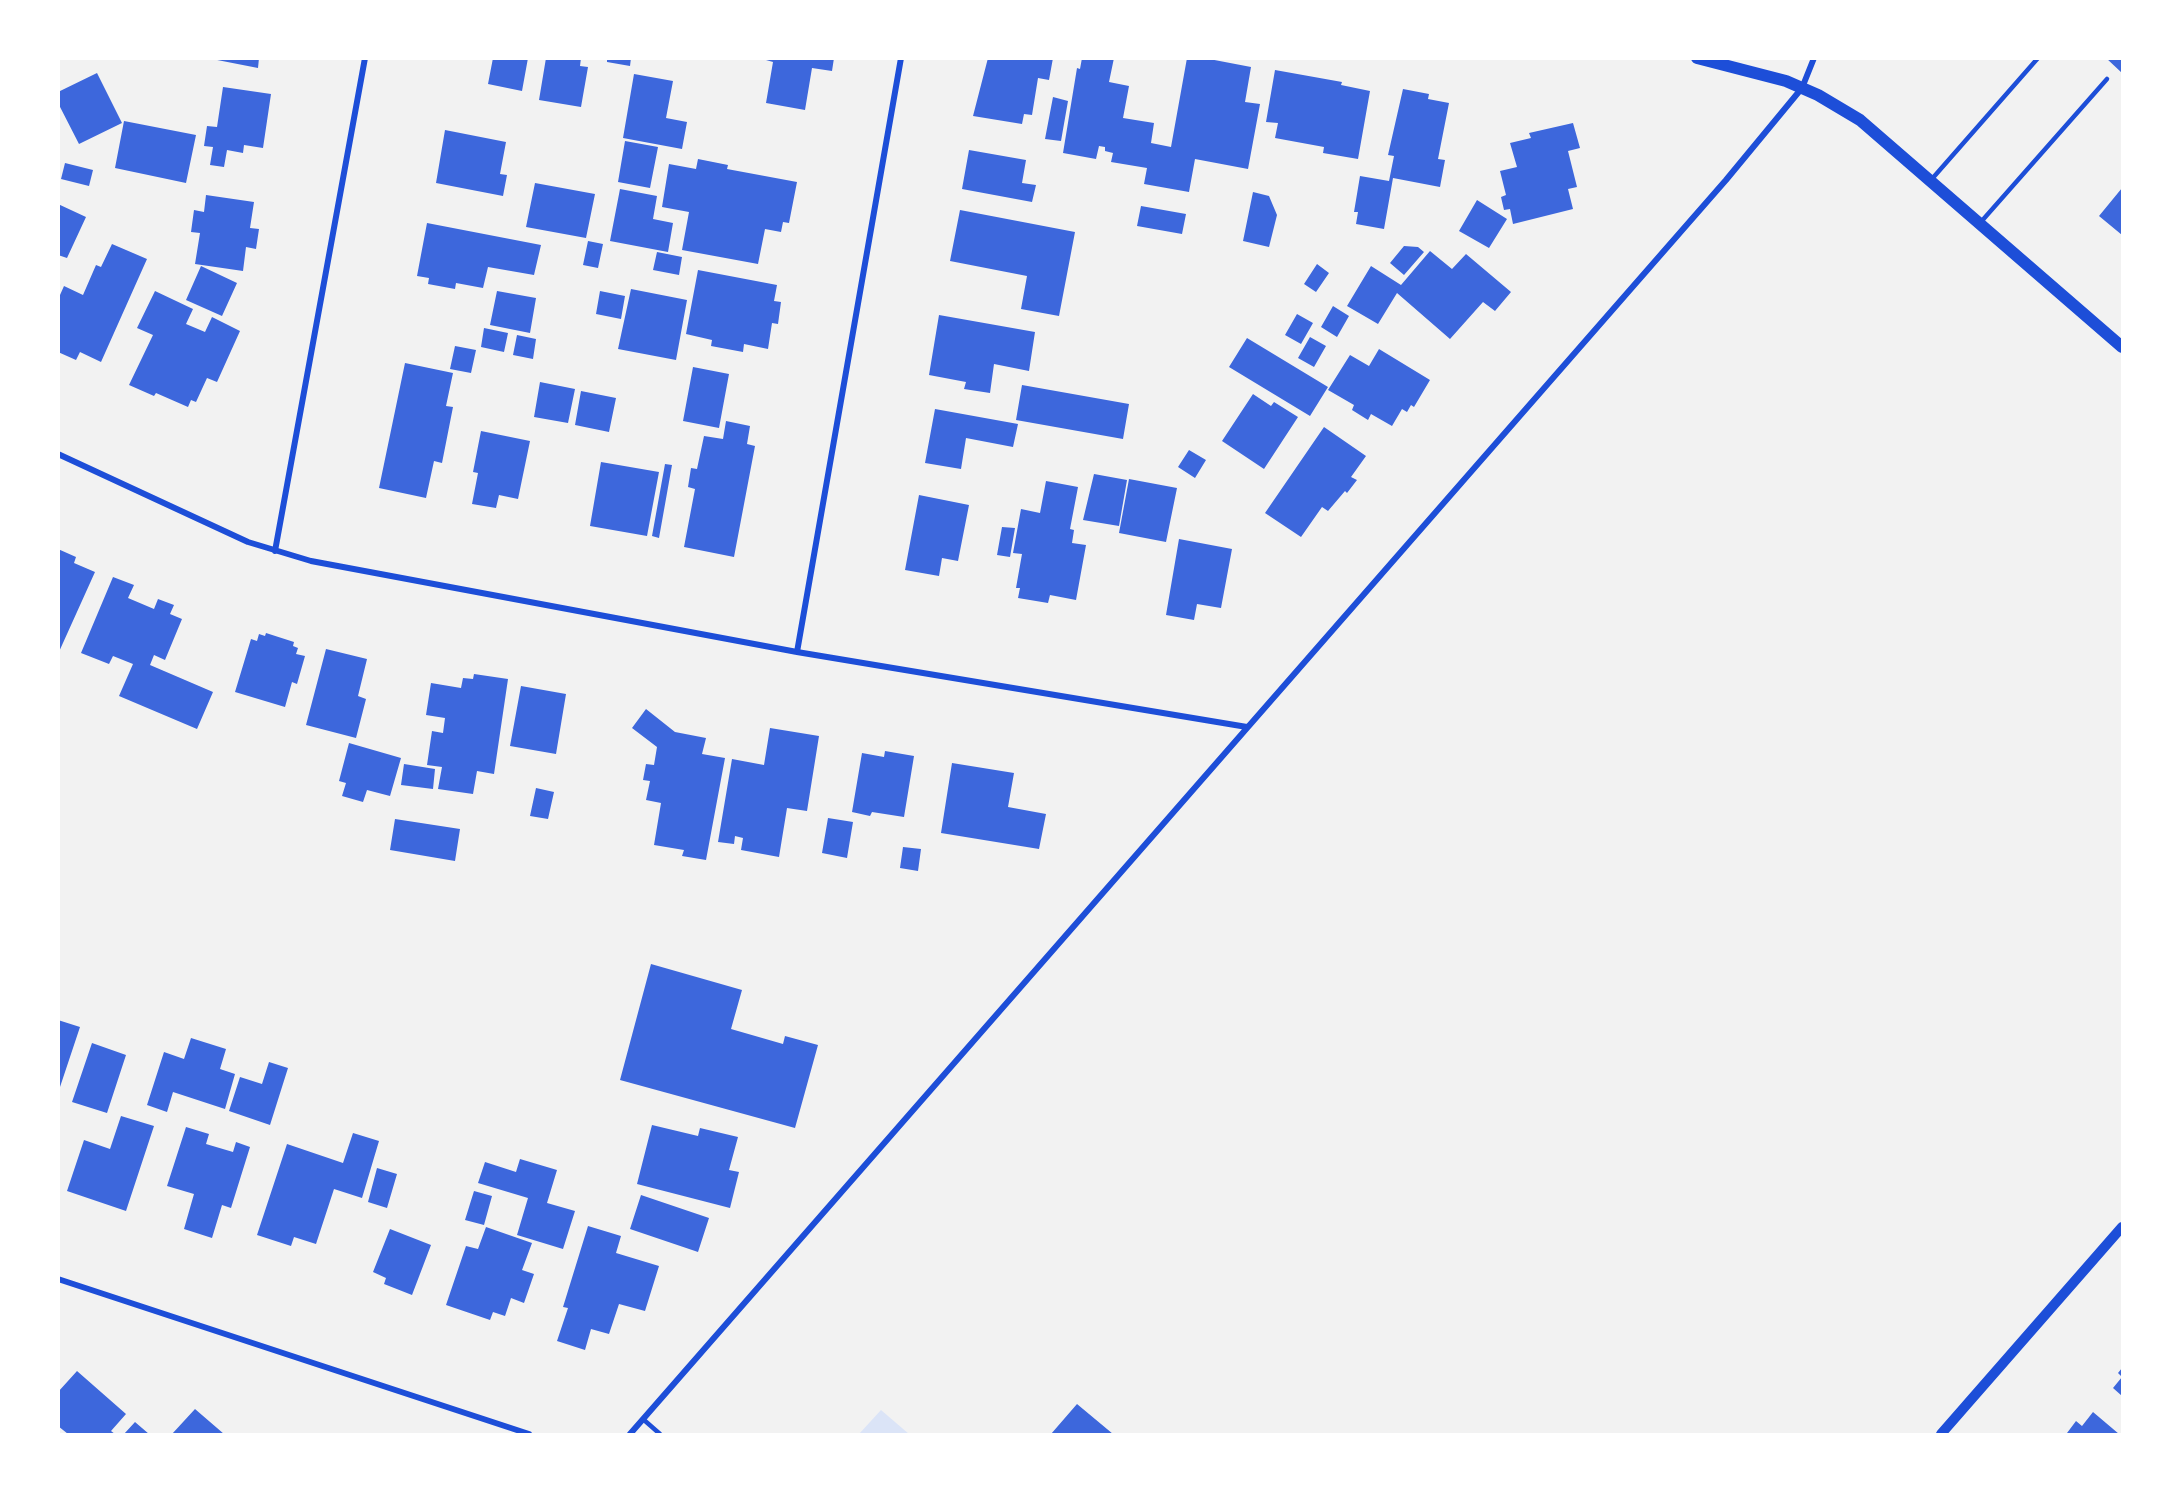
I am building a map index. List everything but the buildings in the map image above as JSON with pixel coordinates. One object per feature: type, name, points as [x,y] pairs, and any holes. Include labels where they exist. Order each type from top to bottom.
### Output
[{"type":"main road","points":[[1697,58],[1742,68],[1802,88],[1860,120],[2122,346]]},
{"type":"street","points":[[275,551],[365,58]]},
{"type":"street","points":[[797,652],[900,58]]},
{"type":"street","points":[[630,1434],[1719,189],[1802,88],[1814,58]]},
{"type":"street","points":[[58,454],[248,542],[275,551],[375,574],[797,652],[1247,727]]},
{"type":"street","points":[[1941,1434],[2122,1227]]},
{"type":"street","points":[[58,1278],[529,1434]]},
{"type":"lane","points":[[1931,180],[2038,58]]},
{"type":"lane","points":[[1980,223],[2107,79]]},
{"type":"lane","points":[[644,1419],[660,1434]]},
{"type":"shaded area","points":[[881,1410],[909,1434],[859,1434]]}]
